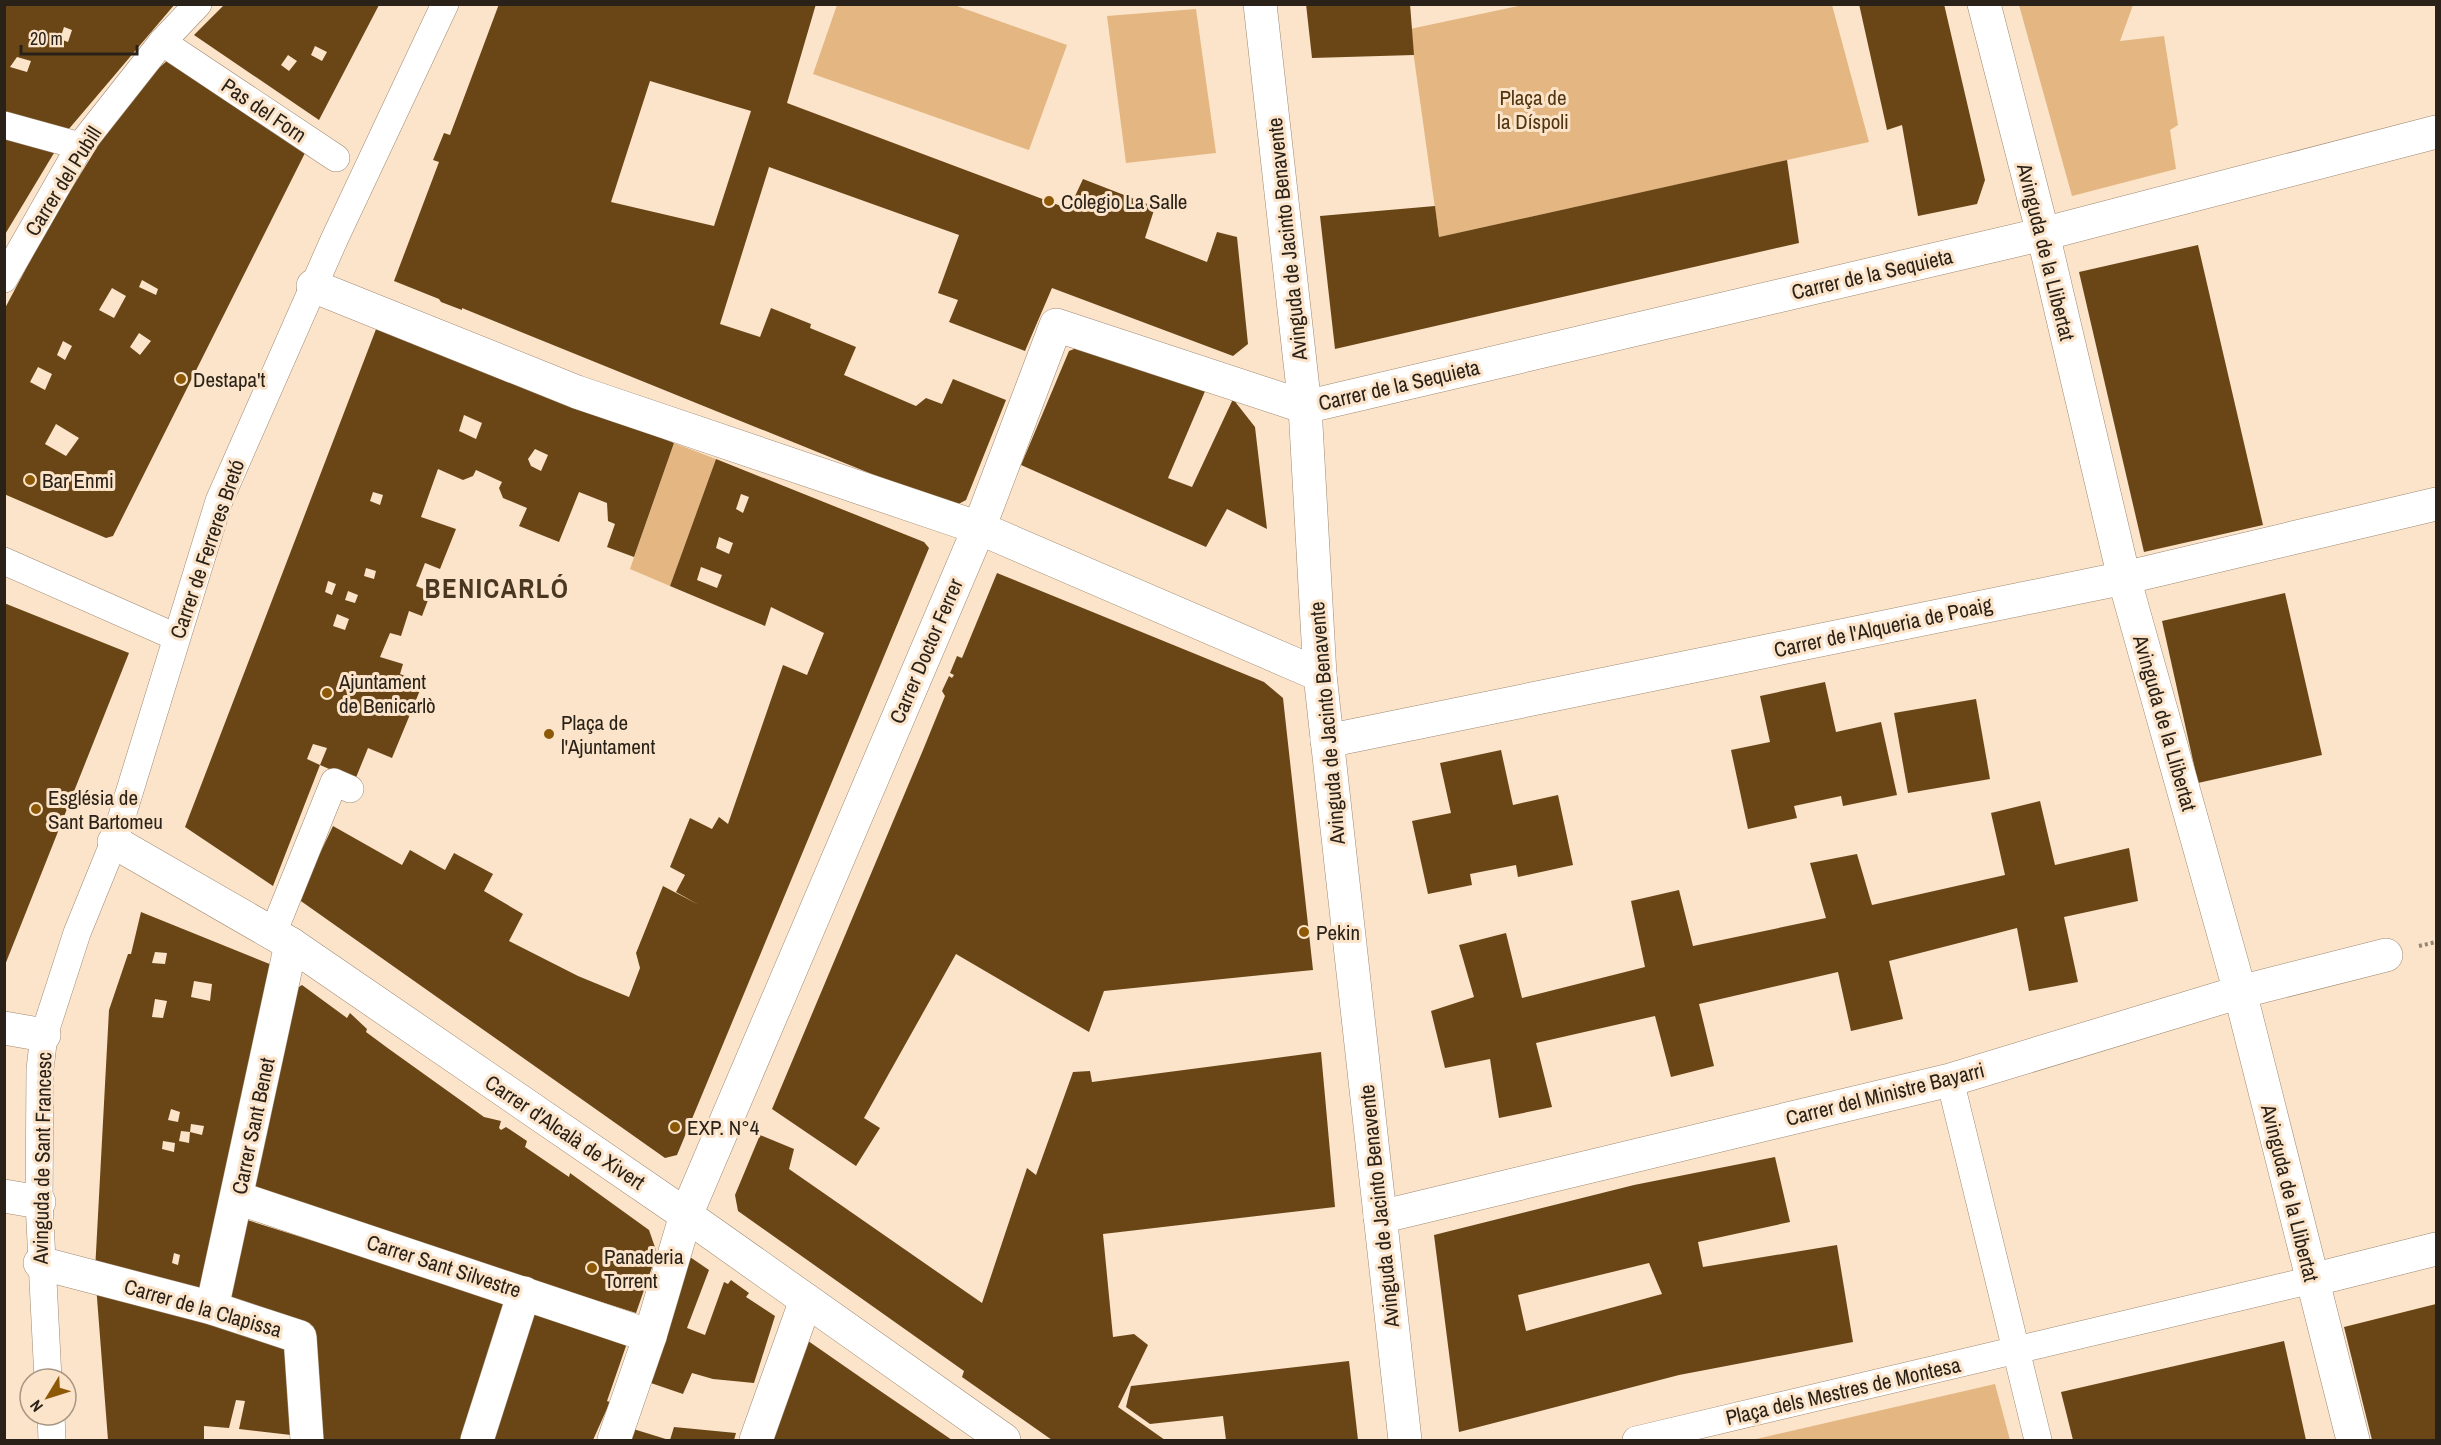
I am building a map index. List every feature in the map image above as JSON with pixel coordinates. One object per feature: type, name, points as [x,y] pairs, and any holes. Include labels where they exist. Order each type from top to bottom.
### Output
[{"type":"street","name":"Carrer del Pubill","points":[[4,279],[80,146],[162,42],[198,4]]},
{"type":"street","name":"Carrer de Ferreres Bretó","points":[[114,842],[219,501],[314,286],[445,4]]},
{"type":"street","name":"Avinguda de Jacinto Benavente","points":[[1260,4],[1305,407],[1320,675],[1405,1440]]},
{"type":"street","name":"Avinguda de la Llibertat","points":[[1984,4],[2043,234],[2124,578],[2240,992],[2353,1440]]},
{"type":"street","name":"Pas del Forn","points":[[162,42],[336,158]]},
{"type":"street","points":[[4,125],[80,146]]},
{"type":"street","name":"Carrer de la Sequieta","points":[[1305,407],[2043,234],[2436,132]]},
{"type":"street","points":[[314,286],[578,392],[979,528],[1320,675]]},
{"type":"street","name":"Carrer Doctor Ferrer","points":[[614,1440],[650,1336],[686,1215],[979,528],[1056,325],[1305,407]]},
{"type":"street","name":"Carrer de l'Alqueria de Poaig","points":[[1327,741],[2124,578],[2436,504]]},
{"type":"street","points":[[4,561],[176,637]]},
{"type":"street","points":[[282,939],[334,782],[350,789]]},
{"type":"street","name":"Carrer d'Alcalà de Xivert","points":[[114,842],[282,939],[686,1215],[806,1300],[986,1435]]},
{"type":"street","name":"Avinguda de Sant Francesc","points":[[47,1367],[40,1263],[39,1202],[40,1069],[44,1035],[77,933],[114,842]]},
{"type":"street","name":"Carrer Sant Benet","points":[[212,1308],[238,1198],[282,939]]},
{"type":"street","name":"Carrer del Ministre Bayarri","points":[[1380,1217],[1950,1080],[2240,992],[2386,955]]},
{"type":"street","points":[[4,1028],[44,1035]]},
{"type":"street","points":[[1950,1080],[2038,1440]]},
{"type":"street","points":[[4,1196],[39,1202]]},
{"type":"street","name":"Carrer Sant Silvestre","points":[[238,1198],[650,1336]]},
{"type":"street","points":[[2312,1280],[2436,1249]]},
{"type":"street","name":"Carrer de la Clapissa","points":[[40,1263],[212,1308],[300,1337],[307,1440]]},
{"type":"street","name":"Plaça dels Mestres de Montesa","points":[[1636,1440],[2312,1280]]},
{"type":"street","points":[[477,1440],[524,1293]]},
{"type":"street","points":[[756,1440],[806,1300]]},
{"type":"green space","points":[[837,5],[954,5],[1067,45],[1029,150],[813,74]]},
{"type":"green space","name":"Plaça de la Díspoli","points":[[1523,5],[1832,5],[1869,142],[1439,237],[1410,29]]},
{"type":"green space","points":[[2019,5],[2133,5],[2120,41],[2164,36],[2178,125],[2170,130],[2176,169],[2072,196]]},
{"type":"green space","points":[[1196,9],[1216,153],[1126,163],[1107,16]]},
{"type":"green space","points":[[674,443],[716,459],[670,586],[630,569]]},
{"type":"green space","points":[[1995,1384],[2010,1440],[1752,1440]]},
{"type":"building","points":[[4,4],[175,4],[68,130],[4,113]],"holes":[[[64,27],[72,30],[68,42],[60,39]],[[17,57],[31,61],[27,72],[10,67]]]},
{"type":"building","points":[[499,4],[816,4],[787,103],[1069,209],[1083,179],[1155,207],[1145,238],[1207,262],[1217,232],[1237,237],[1248,344],[1233,356],[1052,288],[1025,351],[949,322],[958,300],[938,293],[959,235],[769,167],[720,324],[760,337],[771,308],[811,324],[810,328],[856,347],[844,375],[916,406],[926,398],[942,404],[953,379],[1006,400],[966,500],[953,507],[462,308],[462,310],[441,302],[439,299],[394,281],[439,162],[433,160],[444,133],[450,135]],"holes":[[[650,81],[751,111],[714,226],[611,202]]]},
{"type":"building","points":[[1306,4],[1410,4],[1414,55],[1312,58]]},
{"type":"building","points":[[1859,4],[1944,4],[1985,180],[1977,204],[1918,216],[1902,125],[1887,130]]},
{"type":"building","points":[[224,5],[379,5],[319,120],[194,35]],"holes":[[[315,46],[327,52],[322,61],[311,55]],[[288,55],[297,61],[289,71],[281,65]]]},
{"type":"building","points":[[168,60],[305,153],[113,536],[106,538],[4,494],[4,310],[48,227],[131,92]],"holes":[[[142,280],[158,289],[156,295],[139,287]],[[112,288],[126,296],[114,318],[99,310]],[[139,333],[151,341],[140,355],[130,347]],[[63,341],[72,346],[65,360],[57,355]],[[38,367],[52,374],[45,390],[30,382]],[[56,424],[79,438],[66,456],[45,444]]]},
{"type":"building","points":[[4,136],[57,148],[4,236]]},
{"type":"building","points":[[1787,160],[1799,243],[1335,349],[1320,216],[1435,206],[1439,237]]},
{"type":"building","points":[[2198,245],[2263,525],[2144,552],[2079,272]]},
{"type":"building","points":[[378,324],[674,443],[634,557],[607,547],[615,524],[608,521],[607,503],[579,492],[559,542],[519,526],[527,508],[503,498],[499,488],[502,482],[476,470],[473,476],[463,480],[438,469],[421,517],[456,529],[440,569],[425,563],[416,586],[431,592],[422,616],[409,611],[401,636],[390,633],[380,657],[403,664],[400,674],[423,683],[392,758],[368,748],[355,780],[320,765],[273,886],[185,827]],"holes":[[[464,415],[482,423],[476,439],[459,431]],[[535,449],[548,455],[541,471],[531,466],[528,459]],[[373,492],[383,495],[380,505],[370,501]],[[366,568],[376,571],[374,579],[364,576]],[[328,581],[336,584],[332,595],[325,592]],[[348,591],[358,595],[355,603],[345,600]],[[337,614],[349,619],[345,630],[333,626]],[[313,744],[327,748],[320,765],[307,759]]]},
{"type":"building","points":[[1084,345],[1206,389],[1168,478],[1192,487],[1233,399],[1255,427],[1267,529],[1227,509],[1206,547],[1021,465],[1069,351]]},
{"type":"building","points":[[716,459],[924,542],[929,548],[677,1155],[665,1158],[298,899],[333,826],[402,865],[410,850],[445,870],[454,853],[493,874],[484,891],[523,914],[509,941],[578,976],[629,997],[640,968],[636,953],[663,886],[699,905],[676,892],[685,875],[670,867],[690,818],[712,829],[719,817],[728,824],[783,665],[807,675],[824,633],[771,607],[765,626],[670,586]],"holes":[[[741,494],[749,497],[743,513],[736,509]],[[719,537],[733,543],[729,554],[716,548]],[[701,567],[722,575],[717,588],[697,580]]]},
{"type":"building","points":[[997,573],[1264,682],[1283,698],[1313,970],[1104,991],[1089,1032],[956,954],[864,1118],[880,1128],[856,1166],[772,1109],[945,696],[942,691],[949,676],[952,678],[954,675],[950,673],[957,656],[962,658]]},
{"type":"building","points":[[2285,593],[2322,755],[2198,783],[2162,621]]},
{"type":"building","name":"Església de Sant Bartomeu","points":[[4,603],[129,653],[5,965],[4,965]]},
{"type":"building","points":[[1825,682],[1836,732],[1881,722],[1897,795],[1843,806],[1841,796],[1794,806],[1797,818],[1748,829],[1731,750],[1770,742],[1760,696]]},
{"type":"building","points":[[1976,699],[1990,779],[1908,793],[1894,713]]},
{"type":"building","points":[[1501,750],[1513,805],[1558,795],[1573,865],[1518,877],[1516,865],[1470,874],[1472,885],[1428,894],[1412,821],[1451,813],[1440,763]]},
{"type":"building","points":[[2040,801],[2055,865],[2129,848],[2138,901],[2064,917],[2078,982],[2029,991],[2017,928],[1889,961],[1903,1019],[1851,1031],[1838,972],[1699,1004],[1714,1066],[1671,1077],[1655,1016],[1536,1043],[1552,1107],[1499,1118],[1490,1059],[1445,1068],[1431,1011],[1474,997],[1459,945],[1506,933],[1522,998],[1645,967],[1631,901],[1679,890],[1693,946],[1826,918],[1810,863],[1857,854],[1872,905],[2005,875],[1991,813]]},
{"type":"building","points":[[141,912],[277,967],[201,1298],[95,1271],[109,1010],[128,954],[131,954]],"holes":[[[155,952],[167,953],[165,964],[152,963]],[[194,981],[212,984],[210,1001],[191,997]],[[155,999],[167,1001],[163,1018],[152,1017]],[[171,1109],[180,1112],[178,1122],[168,1120]],[[191,1124],[204,1126],[202,1135],[190,1132]],[[181,1131],[190,1132],[189,1143],[179,1141]],[[163,1141],[175,1143],[174,1152],[162,1149]],[[174,1253],[180,1255],[178,1265],[172,1263]]]},
{"type":"building","points":[[302,985],[347,1018],[350,1013],[367,1029],[366,1032],[389,1049],[484,1117],[501,1121],[499,1128],[501,1130],[506,1127],[527,1141],[525,1147],[569,1177],[570,1173],[649,1230],[657,1253],[636,1313],[250,1190],[294,990]]},
{"type":"building","points":[[1321,1052],[1335,1207],[1103,1234],[1113,1337],[1134,1334],[1148,1345],[1118,1407],[1165,1440],[1052,1440],[962,1377],[964,1371],[738,1211],[735,1195],[760,1135],[794,1149],[789,1169],[982,1303],[1027,1168],[1036,1175],[1073,1072],[1090,1071],[1092,1082]]},
{"type":"building","points":[[1775,1157],[1790,1222],[1698,1242],[1703,1267],[1837,1245],[1853,1342],[1679,1375],[1459,1432],[1434,1235],[1634,1185]],"holes":[[[1649,1263],[1662,1294],[1526,1331],[1518,1295]]]},
{"type":"building","points":[[244,1219],[504,1301],[460,1440],[318,1440],[313,1331],[226,1299]]},
{"type":"building","points":[[690,1257],[709,1270],[687,1328],[705,1335],[724,1282],[728,1284],[731,1280],[749,1293],[746,1297],[775,1316],[754,1383],[713,1379],[692,1373],[683,1394],[645,1381]]},
{"type":"building","points":[[96,1285],[173,1306],[286,1350],[291,1435],[239,1429],[245,1401],[236,1400],[229,1428],[204,1426],[204,1440],[108,1440]]},
{"type":"building","points":[[2436,1304],[2436,1440],[2372,1440],[2344,1327]]},
{"type":"building","points":[[533,1310],[621,1338],[626,1346],[607,1401],[610,1402],[593,1440],[488,1440]]},
{"type":"building","points":[[801,1336],[873,1386],[952,1440],[767,1440]]},
{"type":"building","points":[[2284,1341],[2306,1440],[2073,1440],[2061,1392]]},
{"type":"building","points":[[1349,1361],[1358,1440],[1226,1440],[1223,1416],[1150,1424],[1126,1407],[1131,1386]]},
{"type":"building","points":[[674,1427],[736,1433],[734,1440],[670,1440]]},
{"type":"building","points":[[630,1428],[669,1440],[626,1440]]},
{"type":"place","name":"Colegio La Salle","points":[[1049,201]]},
{"type":"place","name":"Destapa't","points":[[181,379]]},
{"type":"place","name":"Bar Enmi","points":[[30,480]]},
{"type":"place","name":"Ajuntament de Benicarlò","points":[[327,693]]},
{"type":"place","name":"Plaça de l'Ajuntament","points":[[549,734]]},
{"type":"place","name":"Església de Sant Bartomeu","points":[[36,809]]},
{"type":"place","name":"Pekin","points":[[1304,932]]},
{"type":"place","name":"EXP. N°4","points":[[675,1127]]},
{"type":"place","name":"Panaderia Torrent","points":[[592,1268]]},
{"type":"district","name":"BENICARLÓ","points":[[497,588]]}]
